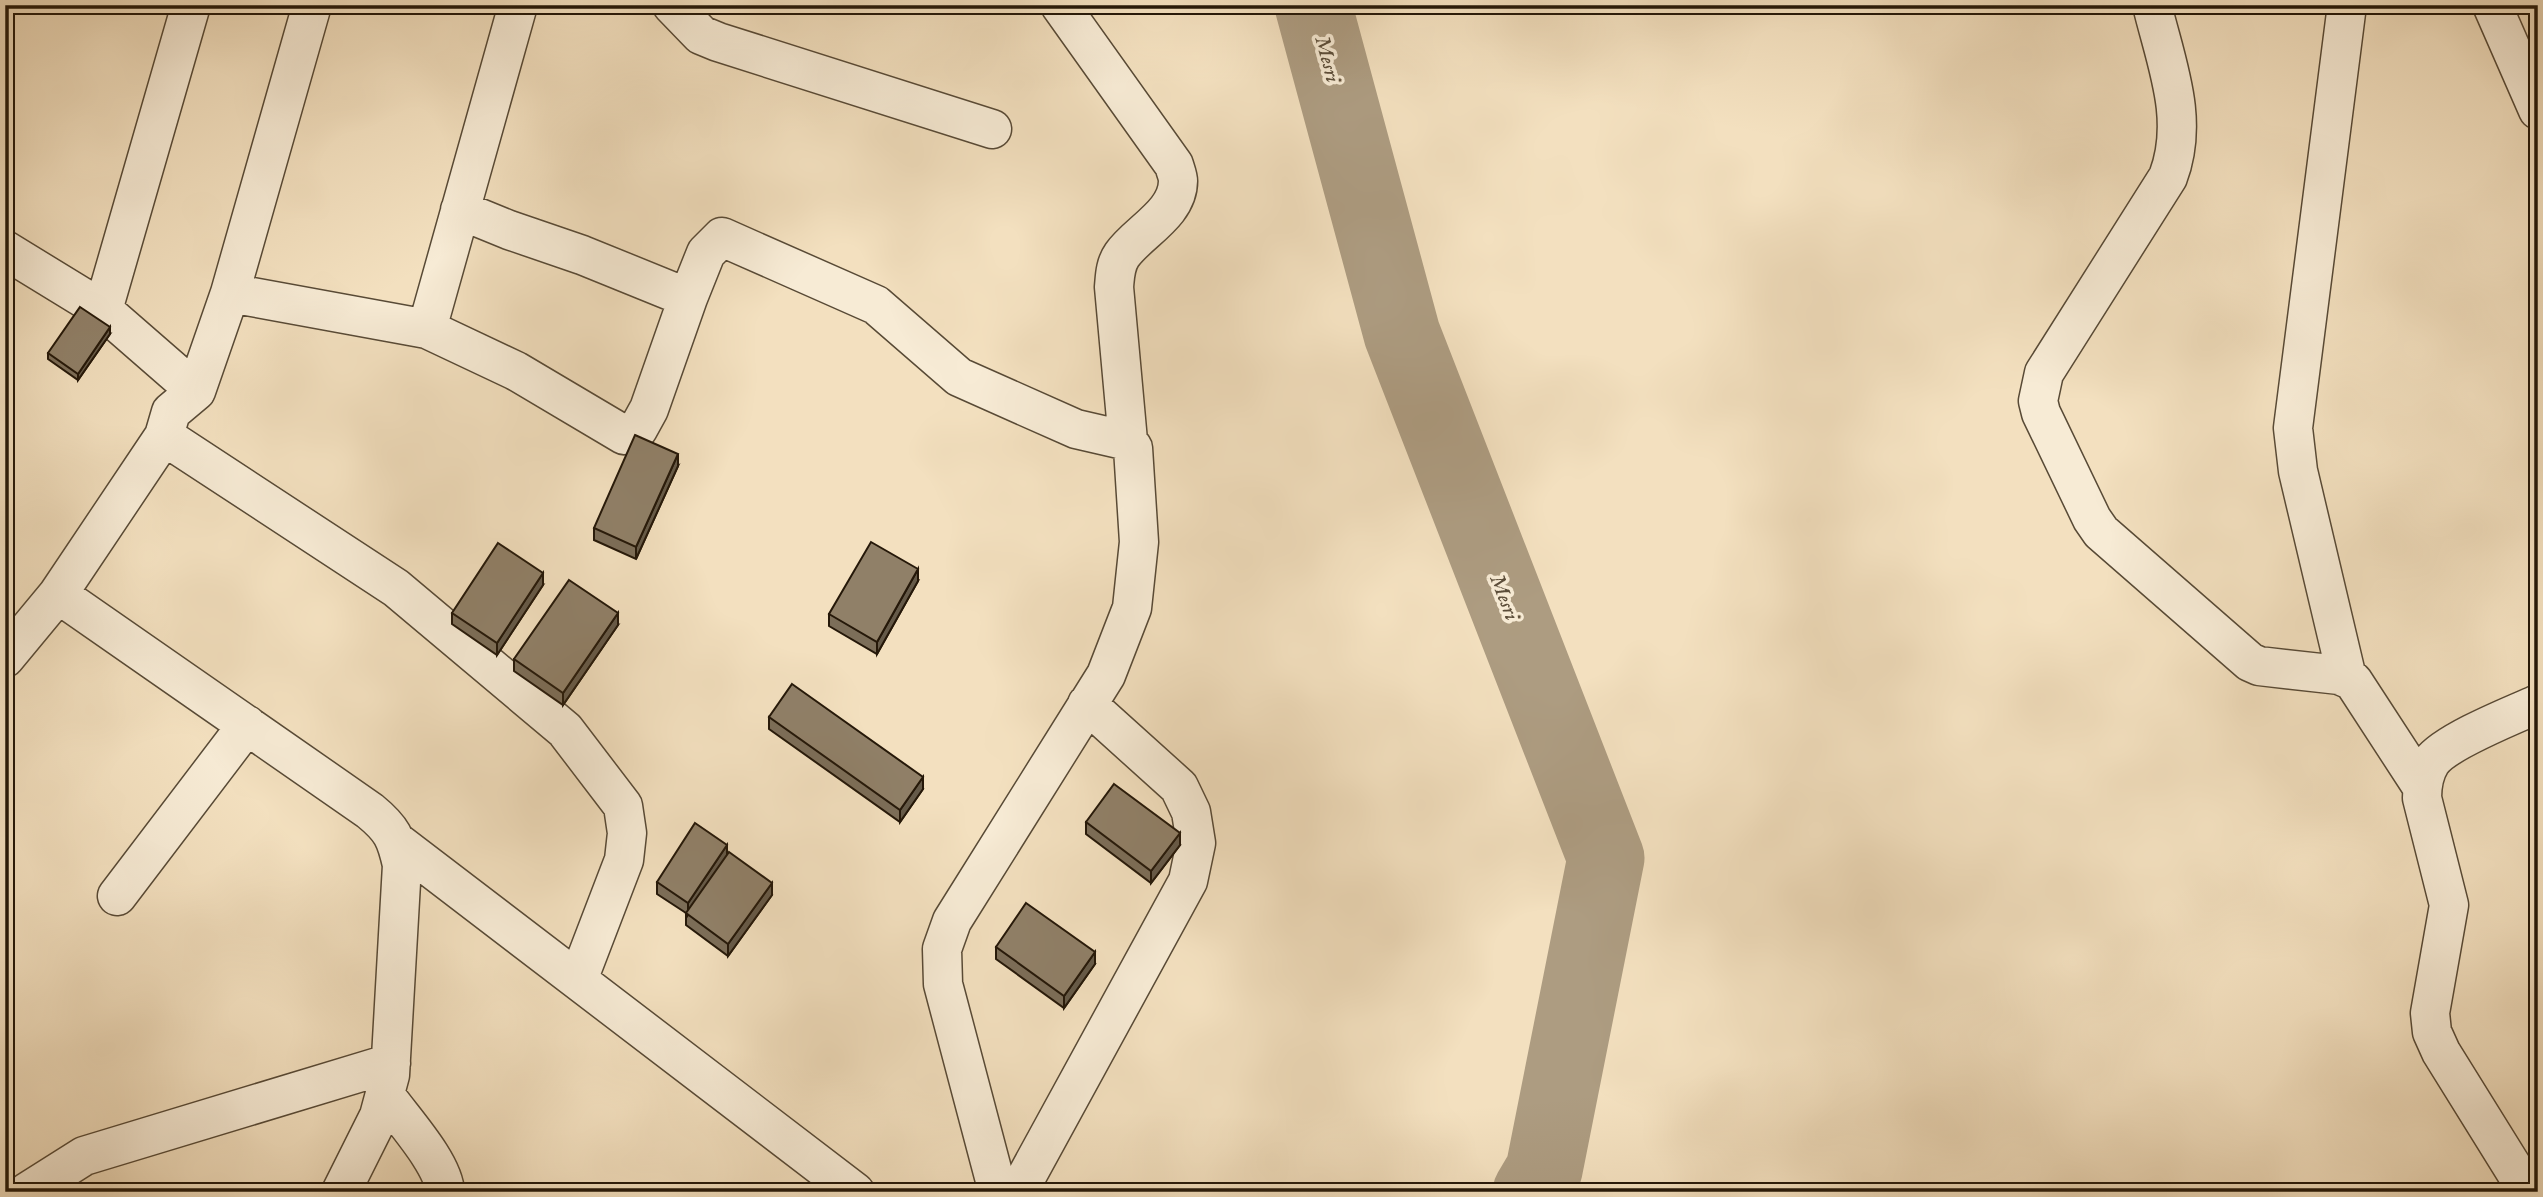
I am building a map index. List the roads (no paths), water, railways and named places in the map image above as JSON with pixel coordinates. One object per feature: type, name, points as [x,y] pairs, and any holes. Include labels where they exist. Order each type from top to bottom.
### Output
[{"type":"street","points":[[103,310],[191,5]]},
{"type":"street","points":[[5,658],[58,594],[164,436],[170,412],[196,391],[230,293],[312,5]]},
{"type":"street","points":[[427,329],[518,5]]},
{"type":"street","points":[[672,5],[701,35],[718,42],[992,129]]},
{"type":"street","points":[[998,1192],[943,984],[942,949],[952,921],[1106,675],[1132,608],[1139,542],[1133,448],[1128,441],[1114,287],[1115,269],[1121,256],[1164,212],[1174,198],[1178,181],[1174,165],[1060,5]]},
{"type":"street","points":[[2152,5],[2176,100],[2177,155],[2168,177],[2044,373],[2038,401],[2041,413],[2092,519],[2101,532],[2242,657],[2259,666],[2347,677]]},
{"type":"street","points":[[2347,5],[2293,428],[2298,471],[2347,677],[2358,688],[2422,787]]},
{"type":"street","points":[[2492,5],[2538,110]]},
{"type":"street","points":[[460,210],[582,255],[688,299]]},
{"type":"street","points":[[230,293],[427,329],[516,371],[624,436],[638,429],[649,409],[706,253],[722,237],[876,305],[959,377],[1076,429],[1128,441]]},
{"type":"street","points":[[5,250],[103,310],[196,391]]},
{"type":"street","points":[[164,436],[396,588],[504,676],[565,730],[623,806],[627,833],[624,860],[578,980]]},
{"type":"street","points":[[58,594],[370,811],[388,825],[397,842],[402,865],[388,1080],[379,1116],[341,1192]]},
{"type":"street","points":[[1018,1192],[1188,881],[1196,844],[1191,812],[1179,788],[1087,704]]},
{"type":"street","points":[[2528,1192],[2441,1052],[2432,1032],[2430,1013],[2449,905],[2422,798],[2422,787],[2432,760],[2447,748],[2538,704]]},
{"type":"street","points":[[117,897],[247,725]]},
{"type":"street","points":[[397,842],[855,1192]]},
{"type":"street","points":[[27,1192],[67,1164],[84,1156],[388,1080]]},
{"type":"street","points":[[388,1080],[438,1167],[445,1181],[445,1192]]},
{"type":"waterway","name":"Mesri","points":[[1313,5],[1402,334],[1606,858],[1544,1170],[1531,1192]]}]
